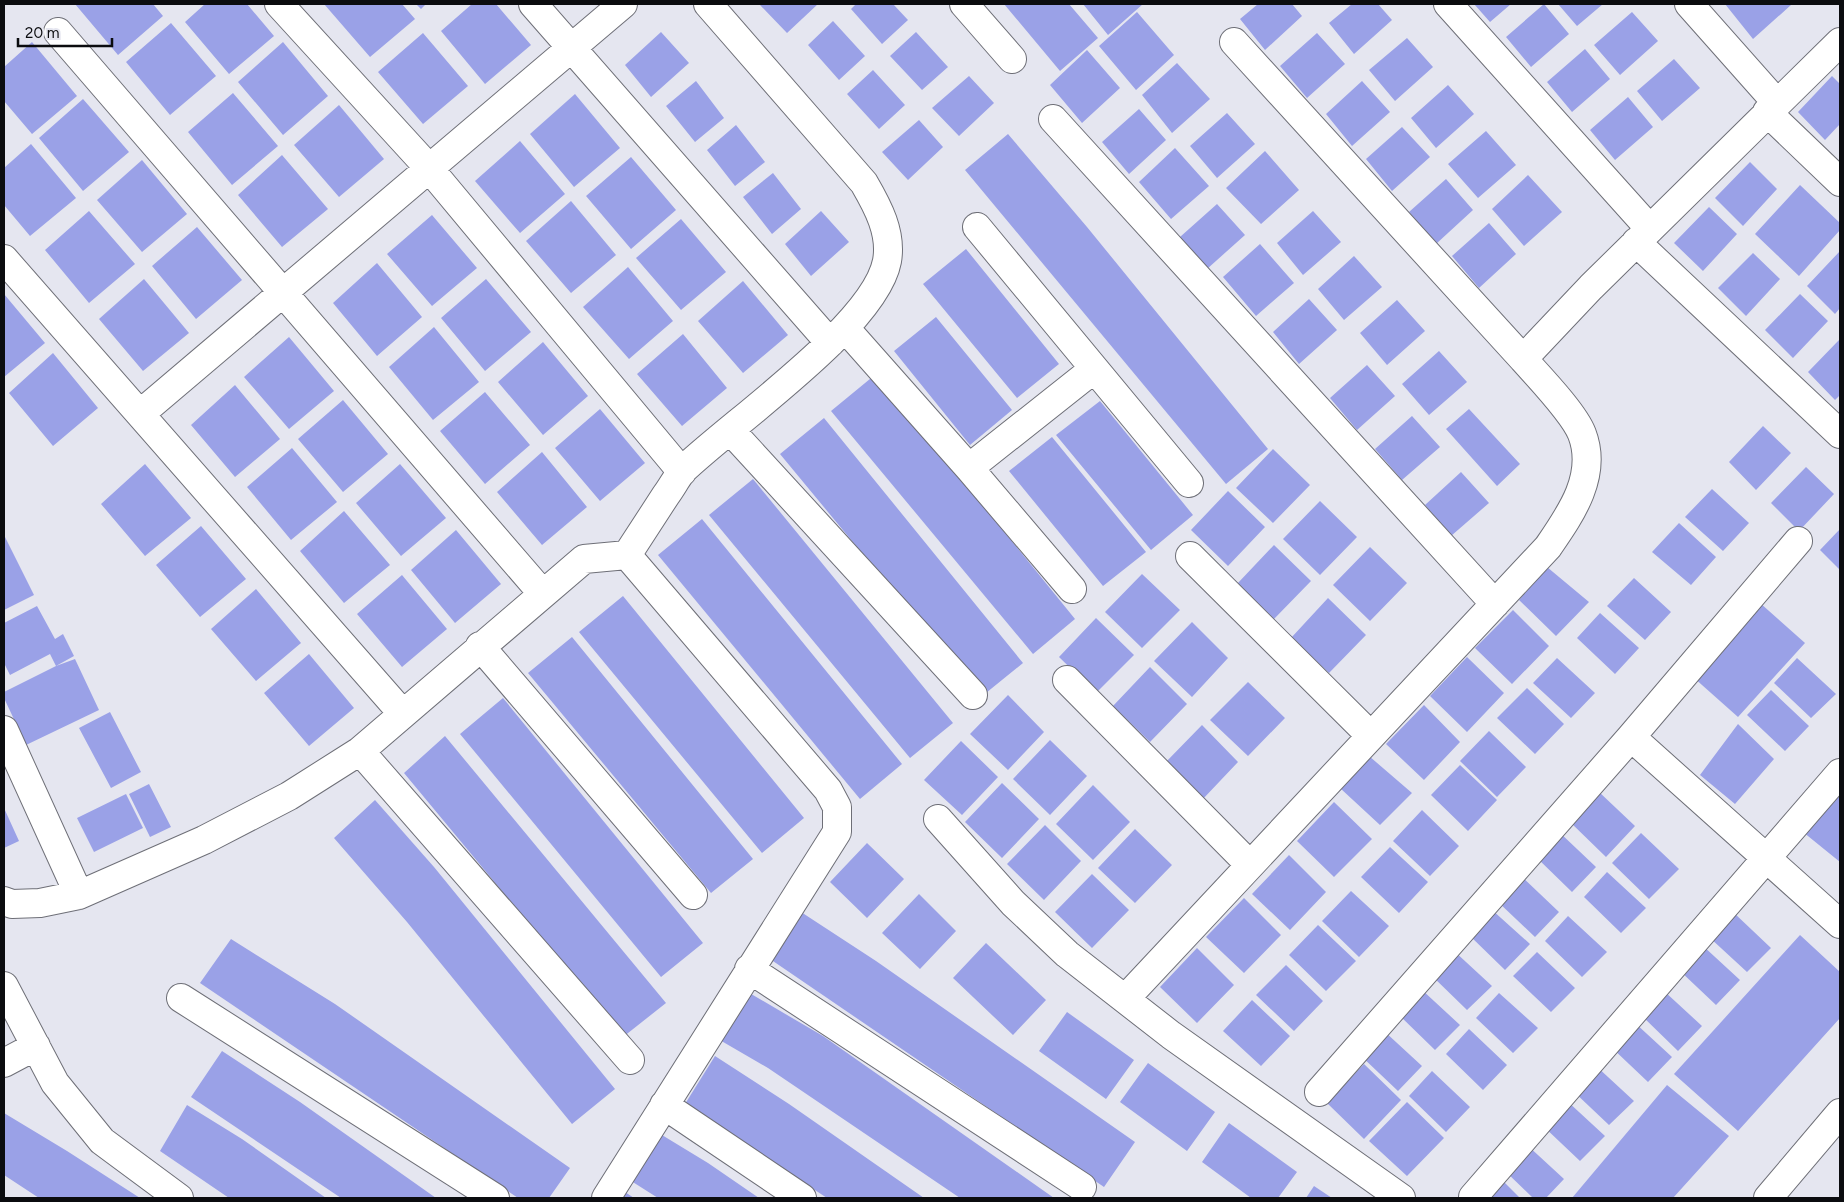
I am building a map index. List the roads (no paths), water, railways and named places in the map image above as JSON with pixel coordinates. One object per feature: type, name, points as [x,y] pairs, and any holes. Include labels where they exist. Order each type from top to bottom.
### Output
[{"type":"street","points":[[279,4],[428,167],[682,472]]},
{"type":"street","points":[[533,4],[837,335],[969,468],[1072,589]]},
{"type":"street","points":[[140,414],[428,167],[623,4]]},
{"type":"street","points":[[627,555],[682,472],[837,335],[879,285],[887,260],[886,237],[882,215],[864,183],[708,4]]},
{"type":"street","points":[[964,4],[1012,60]]},
{"type":"street","points":[[1448,4],[1643,236],[1840,434]]},
{"type":"street","points":[[1689,4],[1772,107],[1840,182]]},
{"type":"street","points":[[58,32],[542,594]]},
{"type":"street","points":[[1125,999],[1548,547],[1571,514],[1583,486],[1587,460],[1582,434],[1558,399],[1234,42]]},
{"type":"street","points":[[1523,359],[1643,236],[1840,42]]},
{"type":"street","points":[[1053,119],[1495,604]]},
{"type":"street","points":[[977,227],[1189,484]]},
{"type":"street","points":[[4,258],[403,714]]},
{"type":"street","points":[[969,468],[1094,369]]},
{"type":"street","points":[[730,430],[973,695]]},
{"type":"street","points":[[1319,1092],[1631,737],[1798,541]]},
{"type":"street","points":[[4,901],[12,904],[40,903],[79,895],[204,840],[281,801],[360,751],[480,646],[584,559],[627,555]]},
{"type":"street","points":[[606,1198],[837,832],[836,807],[828,790],[627,555]]},
{"type":"street","points":[[1190,556],[1371,736]]},
{"type":"street","points":[[480,646],[693,894]]},
{"type":"street","points":[[1067,680],[1250,865]]},
{"type":"street","points":[[4,730],[79,895]]},
{"type":"street","points":[[1631,737],[1768,857],[1840,924]]},
{"type":"street","points":[[360,751],[630,1060]]},
{"type":"street","points":[[1473,1197],[1840,773]]},
{"type":"street","points":[[938,819],[1013,903],[1066,954],[1261,1100],[1400,1198]]},
{"type":"street","points":[[749,969],[1082,1187]]},
{"type":"street","points":[[4,986],[55,1083],[102,1141],[179,1198]]},
{"type":"street","points":[[181,998],[495,1198]]},
{"type":"street","points":[[4,1063],[36,1046]]},
{"type":"street","points":[[664,1104],[802,1198]]},
{"type":"street","points":[[1768,1198],[1840,1113]]}]
